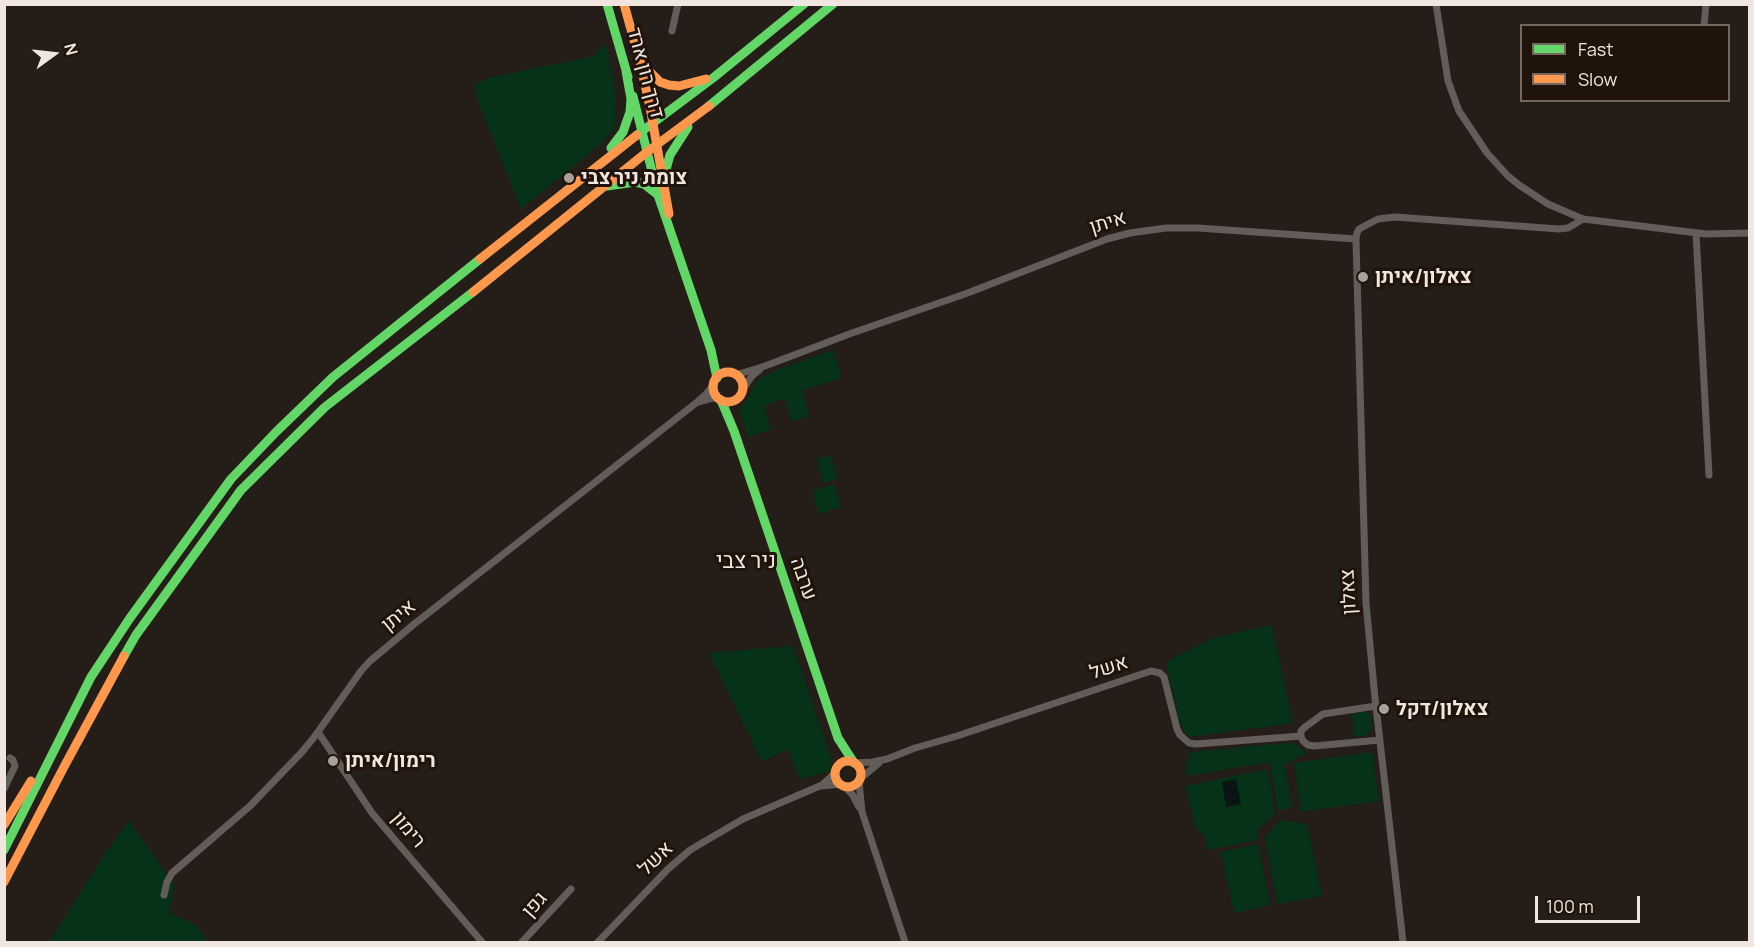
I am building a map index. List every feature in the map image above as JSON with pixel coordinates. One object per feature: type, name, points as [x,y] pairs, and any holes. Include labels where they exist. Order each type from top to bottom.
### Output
[{"type":"main road","name":"דרך רון ארד","points":[[607,4],[658,195],[675,243]]},
{"type":"main road","name":"דרך רון ארד","points":[[624,4],[653,121],[675,243]]},
{"type":"main road","points":[[4,850],[91,677],[130,618],[231,479],[333,377],[653,121],[713,78],[804,4]]},
{"type":"main road","points":[[4,882],[136,635],[241,490],[325,407],[482,285],[647,152],[692,120],[833,4]]},
{"type":"main road","points":[[640,62],[660,82],[669,85],[679,86],[713,78]]},
{"type":"main road","points":[[600,163],[623,132],[630,112],[631,99],[626,71]]},
{"type":"main road","points":[[663,180],[670,155],[692,120]]},
{"type":"main road","points":[[603,187],[635,182],[644,184],[658,195]]},
{"type":"main road","points":[[675,243],[711,350],[714,392],[720,399],[731,402],[741,394],[743,383],[722,365],[711,350]]},
{"type":"main road","points":[[715,381],[726,372],[734,374]]},
{"type":"main road","name":"ערבה","points":[[734,431],[734,406],[741,394]]},
{"type":"main road","name":"ערבה","points":[[720,399],[734,431],[838,738],[840,760],[837,769]]},
{"type":"main road","points":[[4,825],[74,711]]},
{"type":"main road","name":"ערבה","points":[[838,738],[854,763]]},
{"type":"main road","points":[[844,762],[854,763],[860,770],[860,780],[852,786],[843,785],[837,779],[837,769],[844,762]]},
{"type":"street","points":[[672,31],[678,4]]},
{"type":"street","points":[[1436,4],[1448,81],[1459,111],[1498,166],[1519,185],[1548,204],[1583,219],[1696,233],[1749,233]]},
{"type":"street","points":[[1704,24],[1706,4]]},
{"type":"street","points":[[1356,238],[1359,229],[1368,223],[1384,218],[1413,217],[1559,229],[1568,228],[1583,219]]},
{"type":"street","name":"איתן","points":[[734,374],[765,366],[1107,239],[1130,233],[1166,228],[1188,228],[1356,238]]},
{"type":"street","points":[[1696,233],[1709,475]]},
{"type":"street","name":"צאלון","points":[[1356,238],[1365,582],[1376,706],[1403,942]]},
{"type":"street","name":"איתן","points":[[741,394],[752,376],[765,366]]},
{"type":"street","name":"איתן","points":[[164,895],[172,873],[250,806],[285,771],[318,732],[369,662],[696,403],[715,381]]},
{"type":"street","name":"איתן","points":[[696,403],[713,398],[720,399]]},
{"type":"street","name":"אשל","points":[[854,763],[887,759],[1151,671],[1164,676],[1177,729],[1189,743],[1301,736],[1308,745],[1314,746],[1380,740]]},
{"type":"street","points":[[1301,736],[1301,731],[1305,727],[1323,714],[1376,706]]},
{"type":"street","name":"רימון","points":[[318,732],[372,813],[482,942]]},
{"type":"street","points":[[4,789],[15,766],[10,758]]},
{"type":"street","name":"אשל","points":[[860,780],[866,772],[887,759]]},
{"type":"street","name":"אשל","points":[[816,788],[837,769]]},
{"type":"street","points":[[860,780],[862,812]]},
{"type":"street","points":[[843,785],[852,794],[862,812],[905,942]]},
{"type":"street","name":"אשל","points":[[598,942],[668,869],[690,850],[743,819],[816,788],[843,785]]},
{"type":"street","name":"גפן","points":[[522,942],[571,889]]},
{"type":"green space","points":[[606,43],[616,95],[615,127],[603,142],[521,209],[475,94],[475,84],[488,78],[594,56]]},
{"type":"green space","points":[[833,350],[842,378],[802,390],[809,416],[792,422],[784,398],[764,406],[771,429],[748,437],[739,412],[758,380],[774,371]]},
{"type":"green space","points":[[830,455],[838,478],[824,483],[816,459]]},
{"type":"green space","points":[[834,484],[841,507],[819,514],[812,491]]},
{"type":"green space","points":[[1272,625],[1293,723],[1189,737],[1180,722],[1166,663],[1216,637]]},
{"type":"green space","points":[[793,646],[831,758],[831,771],[800,779],[788,749],[762,762],[709,653]]},
{"type":"green space","points":[[1368,713],[1371,717],[1372,729],[1367,735],[1355,737],[1351,714]]},
{"type":"green space","points":[[1293,743],[1307,753],[1284,765],[1293,807],[1278,811],[1270,762],[1187,776],[1186,767],[1190,752]]},
{"type":"green space","points":[[1372,752],[1379,801],[1301,812],[1294,763]]},
{"type":"green space","points":[[1268,769],[1275,814],[1261,825],[1257,840],[1208,850],[1204,835],[1196,828],[1185,786]]},
{"type":"green space","points":[[1281,820],[1307,824],[1322,896],[1278,904],[1265,840],[1268,833]]},
{"type":"green space","points":[[129,821],[174,885],[169,913],[195,924],[208,942],[48,942],[104,855]]},
{"type":"green space","points":[[1258,844],[1270,905],[1234,913],[1221,852]]},
{"type":"shaded area","points":[[1236,779],[1241,804],[1226,807],[1222,782]]},
{"type":"traffic: fast","points":[[607,4],[628,77]]},
{"type":"traffic: fast","points":[[637,135],[713,78],[804,4]]},
{"type":"traffic: fast","points":[[709,106],[833,4]]},
{"type":"traffic: fast","points":[[611,148],[623,132],[630,112],[631,99],[626,71]]},
{"type":"traffic: fast","points":[[633,96],[658,195],[711,350],[717,378]]},
{"type":"traffic: fast","points":[[663,180],[670,155],[688,127]]},
{"type":"traffic: fast","points":[[607,186],[635,182],[644,184],[658,195]]},
{"type":"traffic: fast","points":[[4,850],[91,677],[130,618],[231,479],[333,377],[480,259]]},
{"type":"traffic: fast","points":[[124,656],[136,635],[241,490],[325,407],[473,292]]},
{"type":"traffic: fast","points":[[721,400],[734,431],[838,738],[854,763]]},
{"type":"traffic: slow","points":[[624,4],[650,107],[669,214]]},
{"type":"traffic: slow","points":[[640,62],[660,82],[669,85],[679,86],[706,79]]},
{"type":"traffic: slow","points":[[473,292],[647,152],[709,106]]},
{"type":"traffic: slow","points":[[480,259],[637,135]]},
{"type":"traffic: slow","points":[[728,372],[734,373],[742,381],[743,387],[742,393],[734,401],[728,402],[722,401],[714,393],[713,387],[714,381],[722,373],[728,372]]},
{"type":"traffic: slow","points":[[4,882],[124,656]]},
{"type":"traffic: slow","points":[[848,761],[857,765],[861,774],[857,783],[848,787],[839,783],[835,774],[839,765],[848,761]]},
{"type":"traffic: slow","points":[[4,825],[31,781]]},
{"type":"place","name":"צומת ניר צבי","points":[[569,178]]},
{"type":"place","name":"צאלון/איתן","points":[[1363,277]]},
{"type":"place","name":"צאלון/דקל","points":[[1384,709]]},
{"type":"place","name":"רימון/איתן","points":[[333,761]]},
{"type":"district","name":"ניר צבי","points":[[746,562]]}]
